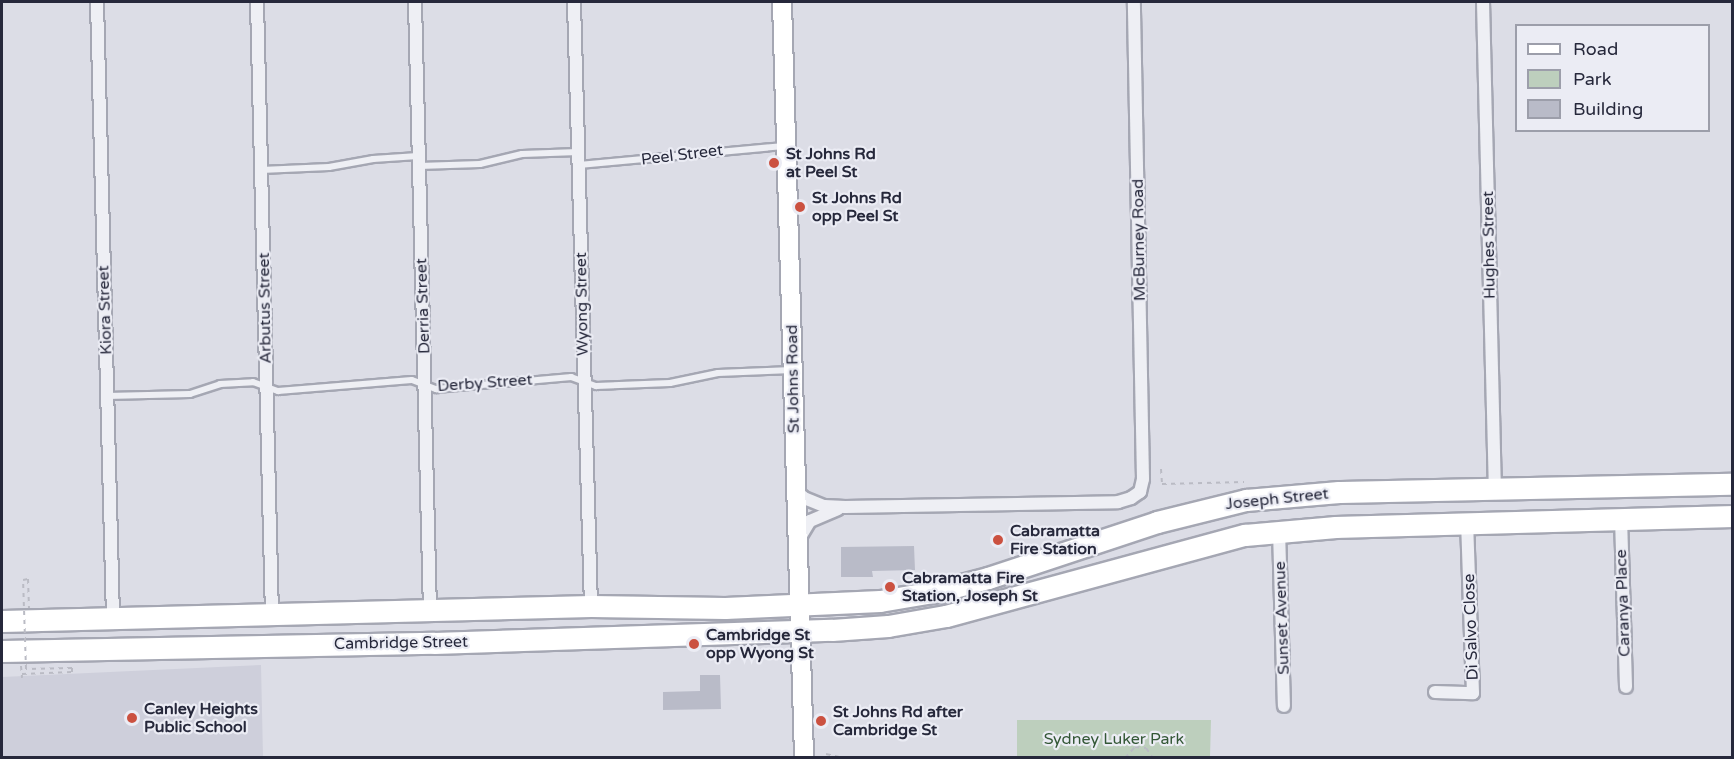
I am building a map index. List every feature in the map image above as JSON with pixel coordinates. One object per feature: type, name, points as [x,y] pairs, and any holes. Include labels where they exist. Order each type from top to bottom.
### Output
[{"type":"highway","name":"Joseph Street","points":[[799,605],[880,601],[939,591],[988,578],[1157,522],[1246,500],[1298,494],[1732,484]]},
{"type":"highway","name":"Joseph Street","points":[[800,633],[888,626],[945,616],[1200,545],[1279,530],[1732,516]]},
{"type":"highway","name":"Cambridge Street","points":[[2,621],[591,606],[725,608],[799,605]]},
{"type":"highway","name":"Cambridge Street","points":[[2,651],[800,633]]},
{"type":"main road","name":"St Johns Road","points":[[782,2],[804,758]]},
{"type":"street","name":"Kiora Street","points":[[97,2],[113,618]]},
{"type":"street","name":"Arbutus Street","points":[[257,2],[272,614]]},
{"type":"street","name":"Derria Street","points":[[415,2],[430,610]]},
{"type":"street","name":"Wyong Street","points":[[574,2],[591,606]]},
{"type":"street","name":"McBurney Road","points":[[845,507],[1118,502],[1140,492],[1143,479],[1134,2]]},
{"type":"street","name":"Hughes Street","points":[[1483,2],[1495,489]]},
{"type":"street","points":[[795,490],[804,498],[824,506],[845,507]]},
{"type":"street","points":[[797,542],[810,521],[845,507]]},
{"type":"street","name":"Caranya Place","points":[[1620,518],[1626,687]]},
{"type":"street","name":"Di Salvo Close","points":[[1435,692],[1473,693],[1467,523]]},
{"type":"street","name":"Sunset Avenue","points":[[1279,530],[1284,706]]},
{"type":"lane","name":"Peel Street","points":[[261,170],[329,167],[372,159],[480,164],[522,154],[578,158],[785,146]]},
{"type":"lane","name":"Derby Street","points":[[107,396],[190,394],[220,384],[253,382],[278,391],[412,380],[436,389],[571,377],[596,386],[670,383],[718,373],[794,369]]},
{"type":"path","points":[[1161,469],[1162,484]]},
{"type":"path","points":[[21,663],[22,676],[72,672],[72,668],[26,669],[23,579],[28,579],[29,608]]},
{"type":"path","points":[[1125,758],[1135,747],[1146,748],[1153,758]]},
{"type":"path","points":[[826,754],[844,758]]},
{"type":"shaded area","name":"Canley Heights Public School","points":[[261,665],[263,757],[2,757],[2,677]]},
{"type":"green space","name":"Sydney Luker Park","points":[[1017,720],[1211,720],[1210,757],[1017,757]]},
{"type":"building","points":[[914,546],[915,570],[872,571],[873,577],[841,577],[841,547]]},
{"type":"building","points":[[700,675],[720,675],[721,709],[663,710],[663,692],[700,691]]},
{"type":"place","name":"St Johns Rd at Peel St","points":[[774,163]]},
{"type":"place","name":"St Johns Rd opp Peel St","points":[[800,207]]},
{"type":"place","name":"Cabramatta Fire Station","points":[[998,540]]},
{"type":"place","name":"Cabramatta Fire Station, Joseph St","points":[[890,587]]},
{"type":"place","name":"Cambridge St opp Wyong St","points":[[694,644]]},
{"type":"place","name":"Canley Heights Public School","points":[[132,718]]},
{"type":"place","name":"St Johns Rd after Cambridge St","points":[[821,721]]}]
